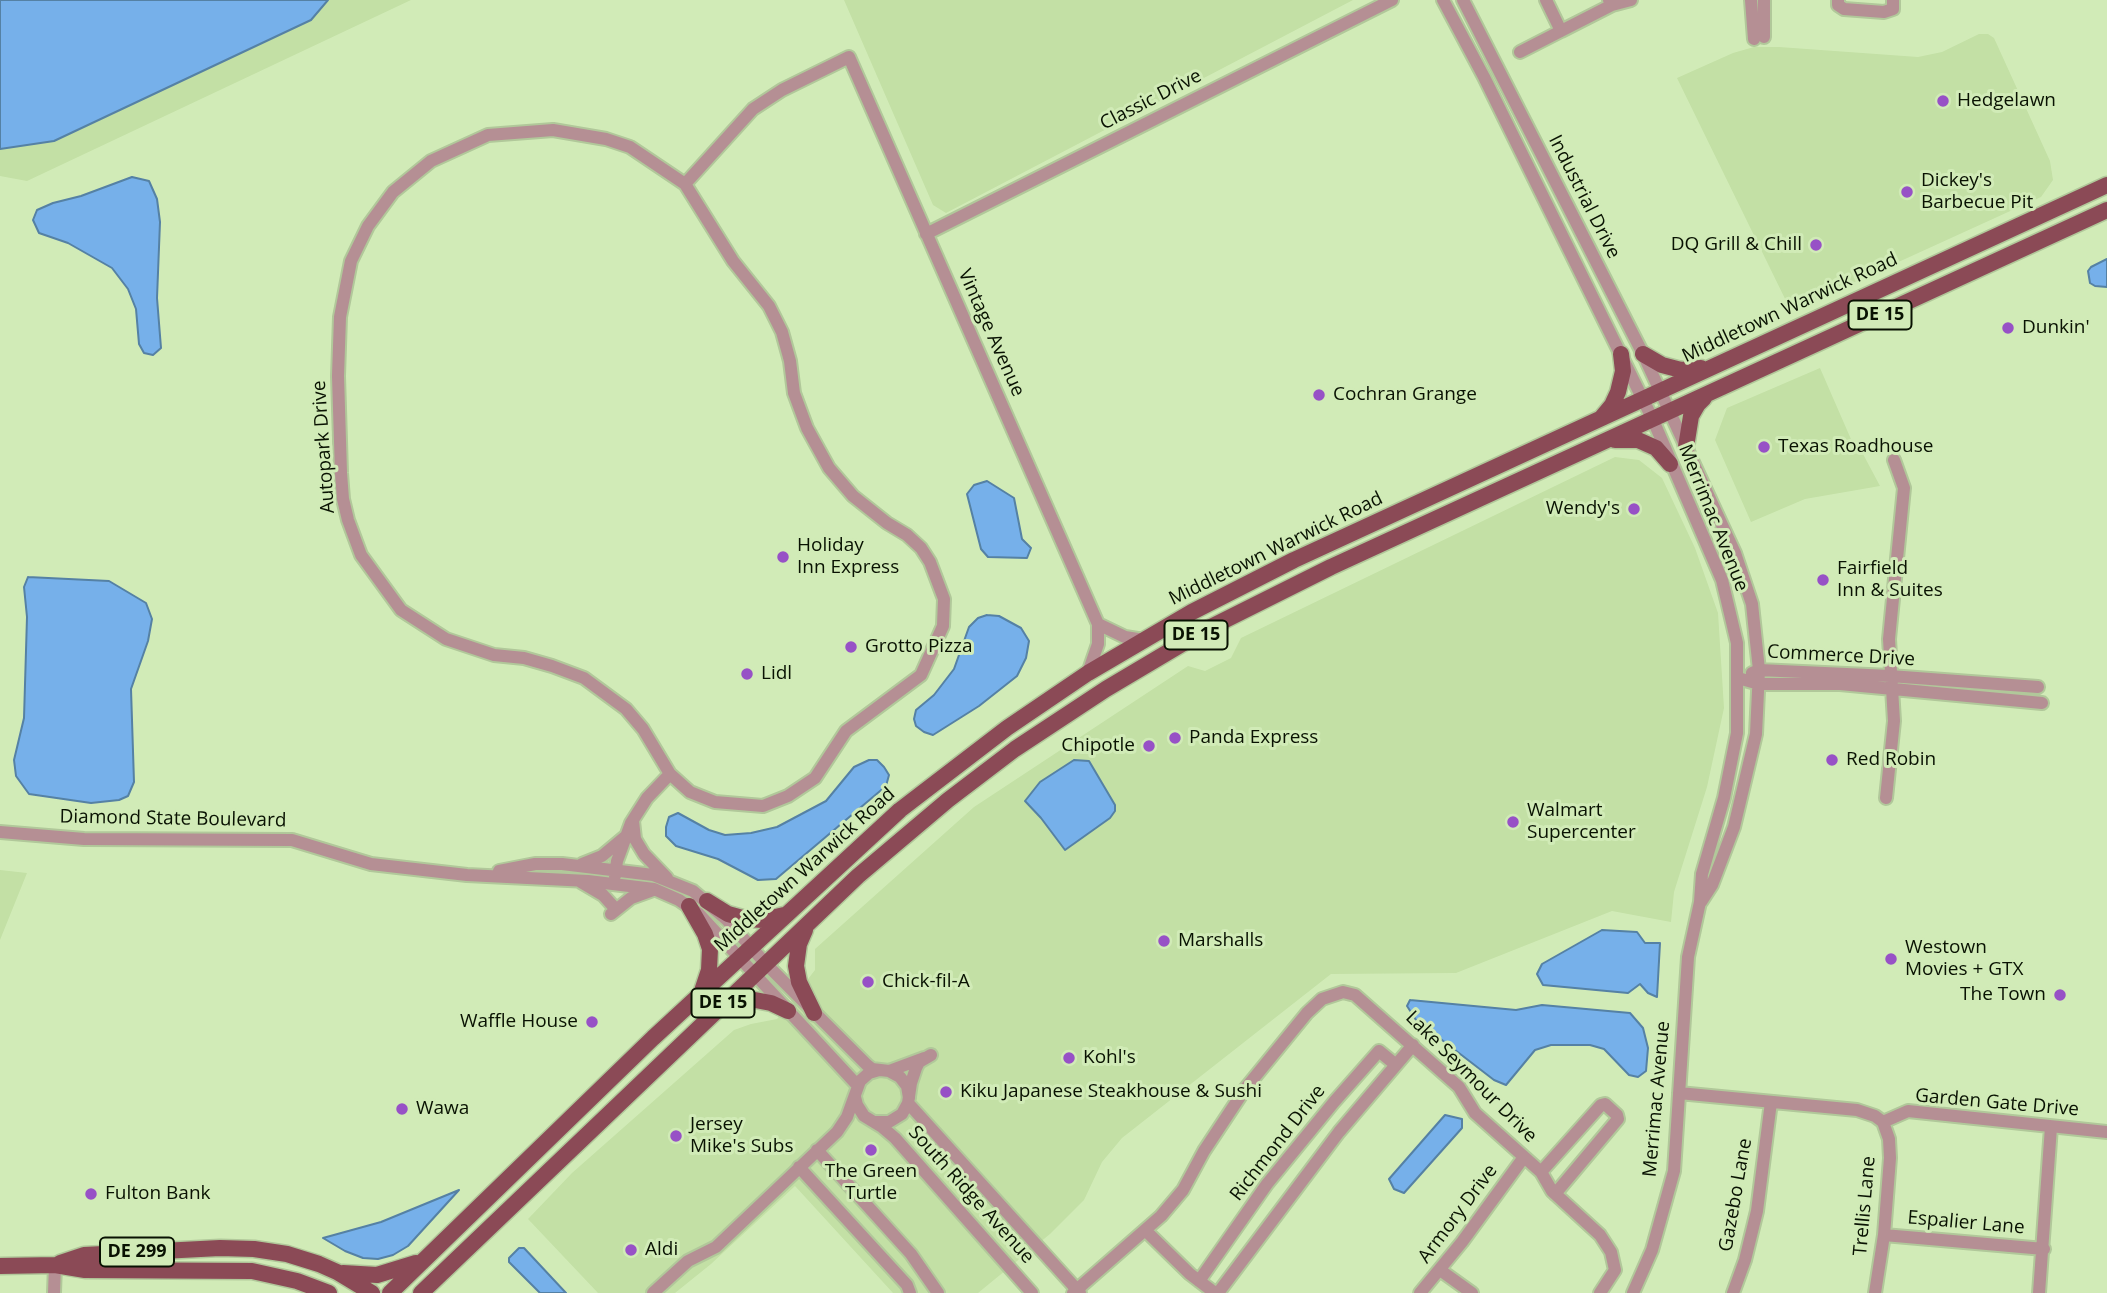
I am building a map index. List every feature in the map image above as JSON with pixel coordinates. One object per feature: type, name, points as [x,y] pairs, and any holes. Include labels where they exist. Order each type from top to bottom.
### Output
[{"type":"main road","name":"Middletown Warwick Road","points":[[390,1293],[697,998],[900,810],[1007,728],[1088,673],[1221,596],[1283,565],[2107,185]]},
{"type":"main road","name":"Middletown Warwick Road","points":[[421,1293],[760,968],[901,838],[967,786],[1067,714],[1163,654],[1281,591],[2107,210]]},
{"type":"main road","points":[[1600,419],[1612,405],[1618,392],[1623,371],[1622,354]]},
{"type":"main road","points":[[1643,354],[1662,365],[1681,370],[1711,368]]},
{"type":"main road","points":[[1686,447],[1692,416],[1698,404],[1708,395]]},
{"type":"main road","points":[[1606,441],[1623,438],[1638,440],[1657,448],[1670,464]]},
{"type":"main road","points":[[707,901],[728,914],[746,919],[763,920],[787,915]]},
{"type":"main road","points":[[689,906],[710,948],[707,978],[697,998]]},
{"type":"main road","points":[[813,918],[799,944],[796,962],[799,982],[814,1013]]},
{"type":"main road","points":[[716,1010],[741,1001],[755,1000],[771,1003],[788,1011]]},
{"type":"main road","name":"DE 299","points":[[55,1265],[84,1255],[241,1248],[287,1254],[351,1275],[377,1275],[425,1260]]},
{"type":"main road","name":"DE 299","points":[[0,1266],[55,1265],[85,1270],[244,1271],[282,1276],[329,1293]]},
{"type":"main road","points":[[337,1272],[372,1293]]},
{"type":"main road","name":"DE 15","points":[[436,1293],[444,1272]]},
{"type":"main road","points":[[282,1276],[301,1293]]},
{"type":"street","name":"Classic Drive","points":[[926,234],[1392,0]]},
{"type":"street","name":"Industrial Drive","points":[[1443,0],[1490,88],[1642,399]]},
{"type":"street","name":"Industrial Drive","points":[[1463,0],[1643,354],[1669,413]]},
{"type":"street","points":[[1546,0],[1561,31]]},
{"type":"street","points":[[1520,52],[1611,3],[1631,0]]},
{"type":"street","points":[[1751,0],[1759,38],[1764,0]]},
{"type":"street","points":[[1838,0],[1838,5],[1844,9],[1884,12],[1892,9],[1893,0]]},
{"type":"street","name":"Vintage Avenue","points":[[685,184],[753,109],[782,90],[849,57],[1098,624]]},
{"type":"street","name":"Autopark Drive","points":[[553,130],[606,139],[630,148],[685,184],[733,261],[769,306],[782,332],[790,361],[794,393],[807,428],[829,468],[853,496],[921,548],[930,562],[944,599],[943,626],[921,675],[846,731],[814,778],[788,796],[763,806],[715,802],[690,792],[670,774],[643,729],[626,709],[584,678],[542,663],[494,654],[446,639],[401,610],[361,555],[348,520],[342,486],[338,376],[340,317],[351,261],[368,226],[393,192],[431,161],[488,135],[553,130]]},
{"type":"street","name":"Merrimac Avenue","points":[[1633,1293],[1652,1250],[1674,1171],[1688,957],[1700,902],[1702,874],[1724,798],[1737,733],[1738,678],[1737,643],[1722,580],[1642,399]]},
{"type":"street","name":"Merrimac Avenue","points":[[1669,413],[1735,553],[1748,591],[1756,628],[1759,670],[1756,734],[1744,792],[1712,885],[1700,902]]},
{"type":"street","points":[[1886,797],[1894,721],[1889,639],[1904,488],[1894,460]]},
{"type":"street","points":[[1088,673],[1098,644],[1098,624],[1125,637],[1144,640]]},
{"type":"street","name":"Commerce Drive","points":[[1738,678],[1759,670],[1891,682],[2042,703]]},
{"type":"street","name":"Commerce Drive","points":[[1738,678],[1759,684],[1891,682],[2038,687]]},
{"type":"street","points":[[614,884],[616,869],[633,820],[647,798],[670,774]]},
{"type":"street","points":[[633,820],[635,839],[644,854],[670,881]]},
{"type":"street","name":"Diamond State Boulevard","points":[[0,832],[84,839],[292,840],[371,864],[467,875],[578,880],[654,889],[689,906],[745,953]]},
{"type":"street","points":[[578,866],[602,856],[626,836]]},
{"type":"street","name":"Diamond State Boulevard","points":[[467,875],[535,864],[616,869],[670,881],[693,891],[707,901],[745,953]]},
{"type":"street","points":[[578,880],[603,895],[612,909],[654,889]]},
{"type":"street","name":"South Ridge Avenue","points":[[745,953],[814,1013],[867,1065],[884,1070],[904,1082],[908,1100],[1076,1292]]},
{"type":"street","name":"South Ridge Avenue","points":[[760,968],[788,1011],[857,1089],[859,1110],[895,1138],[1032,1293]]},
{"type":"street","name":"Lake Seymour Drive","points":[[1076,1292],[1161,1216],[1183,1190],[1204,1151],[1245,1089],[1307,1013],[1322,999],[1343,992],[1355,995],[1459,1087],[1475,1113],[1541,1172],[1555,1194],[1600,1235],[1611,1252],[1615,1270],[1600,1293]]},
{"type":"street","points":[[1145,1230],[1199,1281],[1217,1293],[1339,1132],[1413,1045]]},
{"type":"street","name":"Richmond Drive","points":[[1199,1281],[1267,1184],[1379,1051],[1396,1065]]},
{"type":"street","points":[[653,1293],[688,1261],[716,1247],[837,1132],[847,1117],[865,1076],[931,1055],[919,1062],[904,1112],[896,1119],[885,1123],[872,1121],[837,1132]]},
{"type":"street","points":[[1679,1093],[1857,1110],[1884,1122]]},
{"type":"street","name":"Gazebo Lane","points":[[1733,1293],[1745,1260],[1757,1211],[1771,1102]]},
{"type":"street","points":[[1541,1172],[1601,1105],[1605,1104],[1617,1115],[1618,1118],[1555,1194]]},
{"type":"street","name":"Garden Gate Drive","points":[[1884,1122],[1908,1111],[2107,1132]]},
{"type":"street","name":"Trellis Lane","points":[[1875,1293],[1884,1235],[1890,1158],[1889,1139],[1884,1122]]},
{"type":"street","points":[[2039,1293],[2052,1128]]},
{"type":"street","points":[[817,1150],[911,1254],[939,1293]]},
{"type":"street","name":"Armory Drive","points":[[1420,1293],[1524,1157]]},
{"type":"street","points":[[799,1167],[907,1285],[911,1293]]},
{"type":"street","name":"Espalier Lane","points":[[1884,1235],[2044,1249]]},
{"type":"street","points":[[54,1293],[55,1265]]},
{"type":"street","points":[[1440,1270],[1472,1293]]},
{"type":"shaded area","points":[[0,0],[411,0],[27,181],[0,176]]},
{"type":"shaded area","points":[[844,0],[1353,0],[946,213],[933,205]]},
{"type":"shaded area","points":[[1979,34],[1988,34],[1994,38],[2050,161],[2053,180],[2041,197],[1791,311],[1677,78],[1733,53],[1754,47],[1918,57],[1942,52]]},
{"type":"shaded area","points":[[1820,368],[1857,453],[1863,454],[1880,486],[1805,499],[1751,522],[1715,440],[1727,408]]},
{"type":"shaded area","points":[[1615,457],[1639,460],[1662,478],[1695,548],[1718,613],[1724,708],[1707,787],[1674,892],[1671,922],[1612,911],[1456,973],[1331,974],[1122,1138],[1102,1162],[1084,1200],[1050,1234],[978,1293],[893,1293],[795,1186],[711,1264],[675,1293],[598,1293],[528,1219],[572,1173],[734,1030],[777,1019],[815,970],[815,949],[974,807],[1188,666],[1205,671],[1231,658],[1241,638]]},
{"type":"shaded area","points":[[0,870],[27,873],[0,940]]},
{"type":"water","points":[[0,0],[328,0],[311,20],[54,141],[0,149]]},
{"type":"water","points":[[132,177],[149,181],[157,199],[160,222],[157,298],[161,348],[153,355],[144,353],[139,344],[136,309],[128,289],[112,268],[68,243],[39,233],[33,220],[37,210],[53,203],[81,196]]},
{"type":"water","points":[[2107,259],[2107,287],[2095,286],[2090,283],[2088,271]]},
{"type":"water","points":[[987,481],[1014,498],[1022,539],[1031,548],[1027,558],[988,557],[981,549],[967,494],[974,485]]},
{"type":"water","points":[[28,577],[109,581],[146,603],[152,619],[148,641],[131,689],[134,782],[128,796],[119,800],[91,803],[29,794],[16,776],[14,760],[24,718],[27,617],[24,587]]},
{"type":"water","points":[[987,615],[999,616],[1021,628],[1029,641],[1026,658],[1017,676],[979,706],[933,735],[924,732],[916,726],[916,710],[934,695],[954,669],[969,627],[978,618]]},
{"type":"water","points":[[869,760],[877,760],[884,767],[889,775],[886,786],[776,879],[758,880],[718,859],[676,846],[666,836],[669,817],[678,813],[709,830],[725,835],[777,827],[826,801],[854,767]]},
{"type":"water","points":[[1074,760],[1089,761],[1115,805],[1115,811],[1110,818],[1065,850],[1025,801],[1040,782]]},
{"type":"water","points":[[1602,930],[1637,932],[1645,943],[1660,943],[1657,997],[1648,993],[1640,984],[1628,993],[1543,985],[1537,974],[1542,964]]},
{"type":"water","points":[[1410,1000],[1516,1010],[1542,1005],[1630,1013],[1643,1028],[1648,1048],[1646,1071],[1638,1077],[1629,1075],[1604,1049],[1590,1045],[1551,1045],[1535,1050],[1506,1085],[1494,1080],[1416,1020],[1407,1006]]},
{"type":"water","points":[[1445,1115],[1462,1119],[1462,1128],[1404,1193],[1394,1189],[1389,1179]]},
{"type":"water","points":[[459,1190],[408,1246],[393,1255],[378,1259],[363,1258],[323,1238],[381,1222]]},
{"type":"water","points":[[519,1248],[524,1248],[566,1293],[540,1293],[509,1262],[509,1258]]},
{"type":"place","name":"Hedgelawn","points":[[1943,101]]},
{"type":"place","name":"Dickey's Barbecue Pit","points":[[1907,192]]},
{"type":"place","name":"DQ Grill & Chill","points":[[1816,245]]},
{"type":"place","name":"Dunkin'","points":[[2008,328]]},
{"type":"place","name":"Cochran Grange","points":[[1319,395]]},
{"type":"place","name":"Texas Roadhouse","points":[[1764,447]]},
{"type":"place","name":"Wendy's","points":[[1634,509]]},
{"type":"place","name":"Holiday Inn Express","points":[[783,557]]},
{"type":"place","name":"Fairfield Inn & Suites","points":[[1823,580]]},
{"type":"place","name":"Grotto Pizza","points":[[851,647]]},
{"type":"place","name":"Lidl","points":[[747,674]]},
{"type":"place","name":"Panda Express","points":[[1175,738]]},
{"type":"place","name":"Chipotle","points":[[1149,746]]},
{"type":"place","name":"Red Robin","points":[[1832,760]]},
{"type":"place","name":"Walmart Supercenter","points":[[1513,822]]},
{"type":"place","name":"Marshalls","points":[[1164,941]]},
{"type":"place","name":"Westown Movies + GTX","points":[[1891,959]]},
{"type":"place","name":"Chick-fil-A","points":[[868,982]]},
{"type":"place","name":"The Town","points":[[2060,995]]},
{"type":"place","name":"Waffle House","points":[[592,1022]]},
{"type":"place","name":"Kohl's","points":[[1069,1058]]},
{"type":"place","name":"Kiku Japanese Steakhouse & Sushi","points":[[946,1092]]},
{"type":"place","name":"Wawa","points":[[402,1109]]},
{"type":"place","name":"Jersey Mike's Subs","points":[[676,1136]]},
{"type":"place","name":"The Green Turtle","points":[[871,1150]]},
{"type":"place","name":"Fulton Bank","points":[[91,1194]]},
{"type":"place","name":"Aldi","points":[[631,1250]]}]
